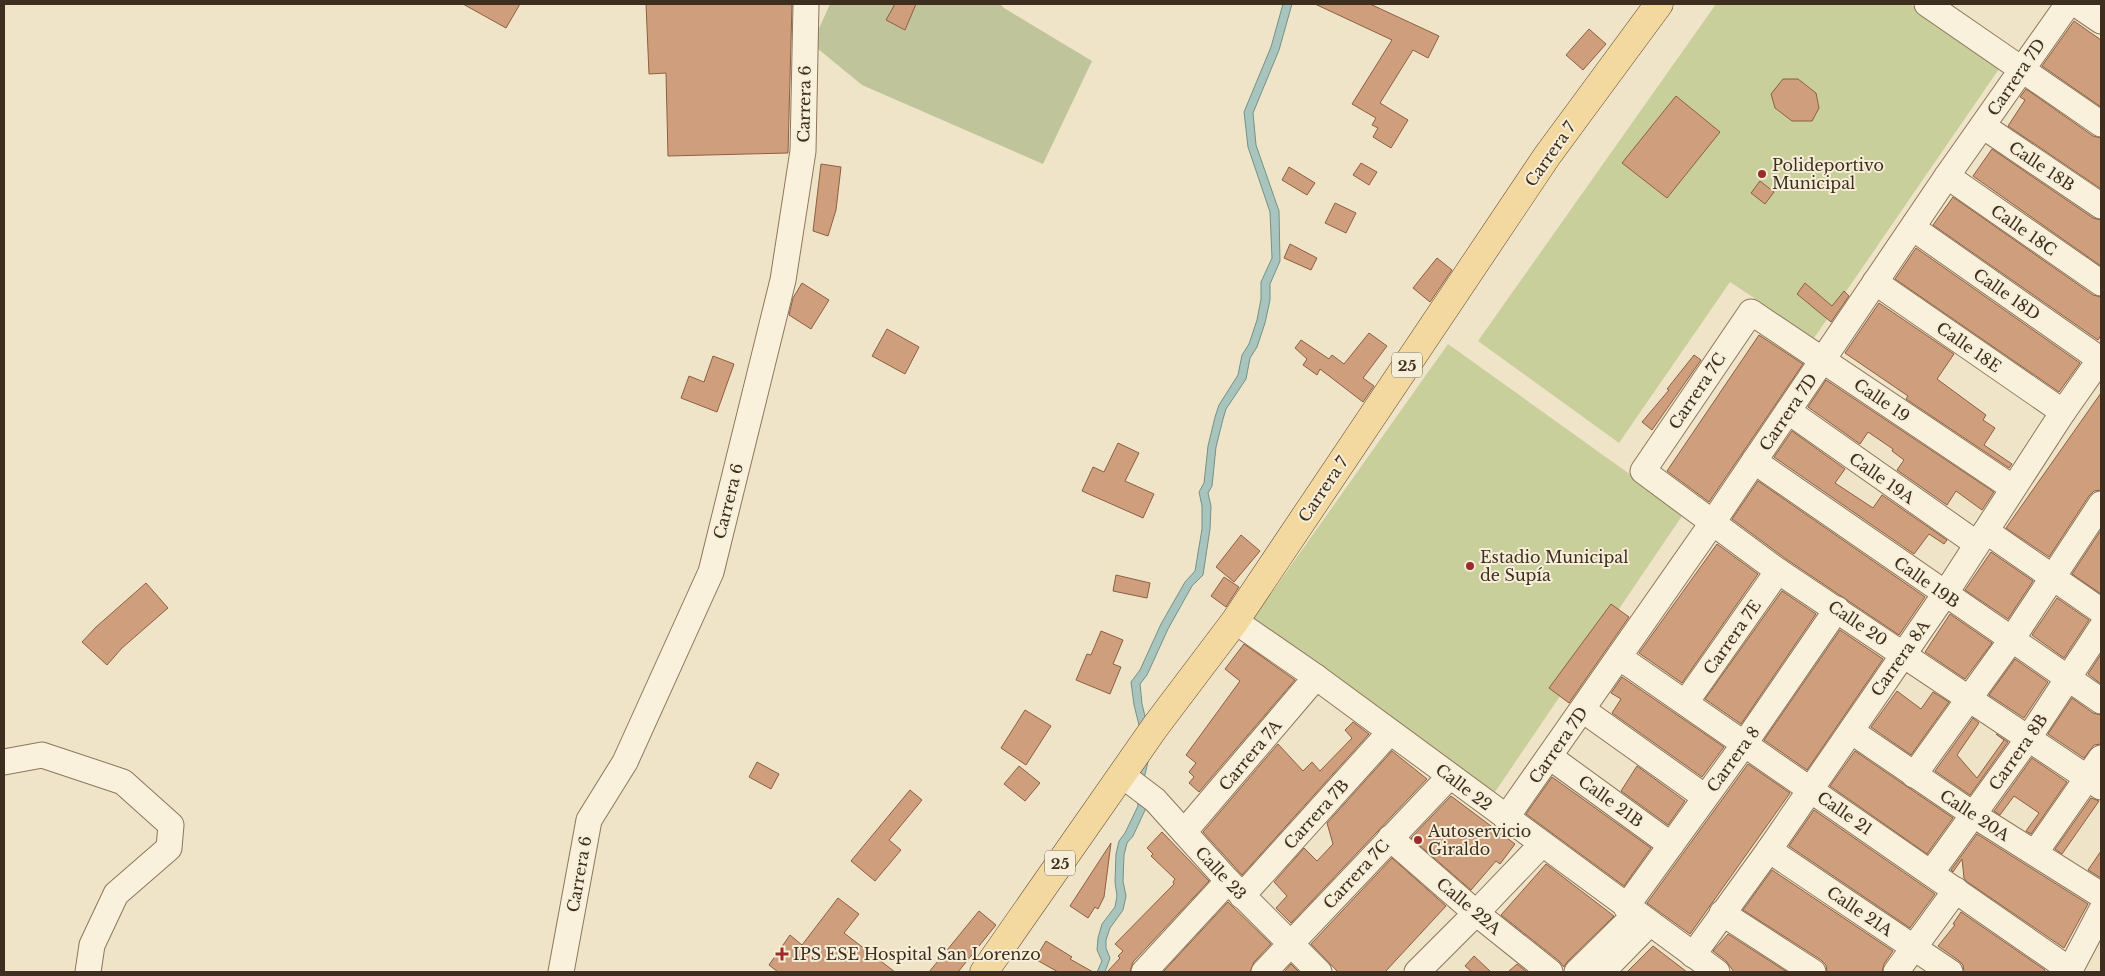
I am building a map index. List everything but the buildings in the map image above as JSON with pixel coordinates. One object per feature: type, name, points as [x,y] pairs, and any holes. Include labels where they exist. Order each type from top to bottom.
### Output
[{"type":"main road","name":"Carrera 7","points":[[984,972],[1130,770],[1155,727],[1235,621],[1547,156],[1659,4]]},
{"type":"street","name":"Carrera 6","points":[[561,972],[589,820],[624,762],[711,572],[783,280],[803,151],[806,4]]},
{"type":"street","points":[[1927,4],[2101,124]]},
{"type":"street","name":"Carrera 7D","points":[[1506,818],[1713,522],[1947,176],[2068,4]]},
{"type":"street","points":[[2076,4],[2101,21]]},
{"type":"street","name":"Calle 18B","points":[[1984,126],[2101,206]]},
{"type":"street","name":"Calle 18C","points":[[1947,176],[2101,283]]},
{"type":"street","name":"Calle 18D","points":[[1913,228],[2101,359]]},
{"type":"street","name":"Calle 18E","points":[[1875,282],[2063,412]]},
{"type":"street","name":"Calle 19","points":[[1751,312],[2013,488]]},
{"type":"street","name":"Carrera 7C","points":[[1643,471],[1751,312]]},
{"type":"street","name":"Carrera 8A","points":[[1693,955],[1769,850],[1945,594],[2063,412],[2101,359]]},
{"type":"street","name":"Calle 19A","points":[[1788,411],[1981,538],[2052,576],[2101,611]]},
{"type":"street","name":"Calle 19B","points":[[1754,461],[2101,700]]},
{"type":"street","name":"Calle 20","points":[[1643,471],[1778,570],[1904,653],[2028,739],[2097,774]]},
{"type":"street","points":[[1914,775],[2012,639],[2101,504]]},
{"type":"street","name":"Carrera 7E","points":[[1686,702],[1778,570]]},
{"type":"street","name":"Carrera 8","points":[[1602,972],[1637,915],[1671,845],[1745,744],[1837,608]]},
{"type":"street","name":"Calle 22","points":[[1235,621],[1316,677],[1717,972]]},
{"type":"street","name":"Carrera 8B","points":[[1931,873],[2028,739],[2101,628]]},
{"type":"street","name":"Calle 21","points":[[1619,657],[1956,890],[2069,971]]},
{"type":"street","name":"Carrera 7A","points":[[1184,832],[1316,677]]},
{"type":"street","points":[[1583,710],[1705,797]]},
{"type":"street","name":"Calle 20A","points":[[1851,731],[1974,815],[2101,895]]},
{"type":"street","name":"Carrera 7B","points":[[1144,972],[1235,889],[1390,732]]},
{"type":"street","points":[[4,762],[42,755],[123,782],[171,825],[169,848],[116,894],[92,945],[88,972]]},
{"type":"street","name":"Calle 21B","points":[[1550,757],[1671,845]]},
{"type":"street","name":"Calle 23","points":[[1130,770],[1235,889],[1319,972]]},
{"type":"street","points":[[2035,853],[2097,774]]},
{"type":"street","name":"Carrera 7C","points":[[1264,972],[1450,776]]},
{"type":"street","name":"Calle 22A","points":[[1390,838],[1476,913],[1550,972]]},
{"type":"street","points":[[1417,972],[1542,844]]},
{"type":"street","name":"Calle 21A","points":[[1769,850],[1950,972]]},
{"type":"street","points":[[1896,972],[1915,949],[1956,890]]},
{"type":"street","points":[[2069,971],[2101,911]]},
{"type":"street","points":[[1722,913],[1813,972]]},
{"type":"street","name":"Carrera 8","points":[[1577,972],[1637,915]]},
{"type":"green space","points":[[830,4],[1000,4],[1092,61],[1043,164],[862,85],[812,44]]},
{"type":"green space","name":"Polideportivo Municipal","points":[[1716,4],[1910,4],[2001,66],[1814,338],[1730,282],[1619,443],[1478,341]]},
{"type":"green space","name":"Estadio Municipal de Supía","points":[[1448,344],[1684,513],[1495,792],[1253,619]]},
{"type":"water","points":[[1283,4],[1292,4],[1279,50],[1253,113],[1256,145],[1279,211],[1280,261],[1270,284],[1270,300],[1265,323],[1257,347],[1250,358],[1246,379],[1226,409],[1216,447],[1212,486],[1208,493],[1211,506],[1210,529],[1203,575],[1192,586],[1168,629],[1147,675],[1140,684],[1142,704],[1152,745],[1142,787],[1146,808],[1133,836],[1127,843],[1124,855],[1123,881],[1126,896],[1123,910],[1110,928],[1106,940],[1106,948],[1110,958],[1105,972],[1097,972],[1102,961],[1097,950],[1098,938],[1102,924],[1115,907],[1117,896],[1115,882],[1116,854],[1119,841],[1138,806],[1135,783],[1141,733],[1131,682],[1140,670],[1161,624],[1185,582],[1195,571],[1202,529],[1202,506],[1199,492],[1204,483],[1208,446],[1215,417],[1219,405],[1238,375],[1242,355],[1249,344],[1257,320],[1261,299],[1261,282],[1272,258],[1270,212],[1248,147],[1244,112],[1271,47]]},
{"type":"place","name":"Polideportivo Municipal","points":[[1762,174]]},
{"type":"place","name":"Estadio Municipal de Supía","points":[[1470,566]]},
{"type":"place","name":"Autoservicio Giraldo","points":[[1418,840]]},
{"type":"place","name":"IPS ESE Hospital San Lorenzo","points":[[782,954]]}]
